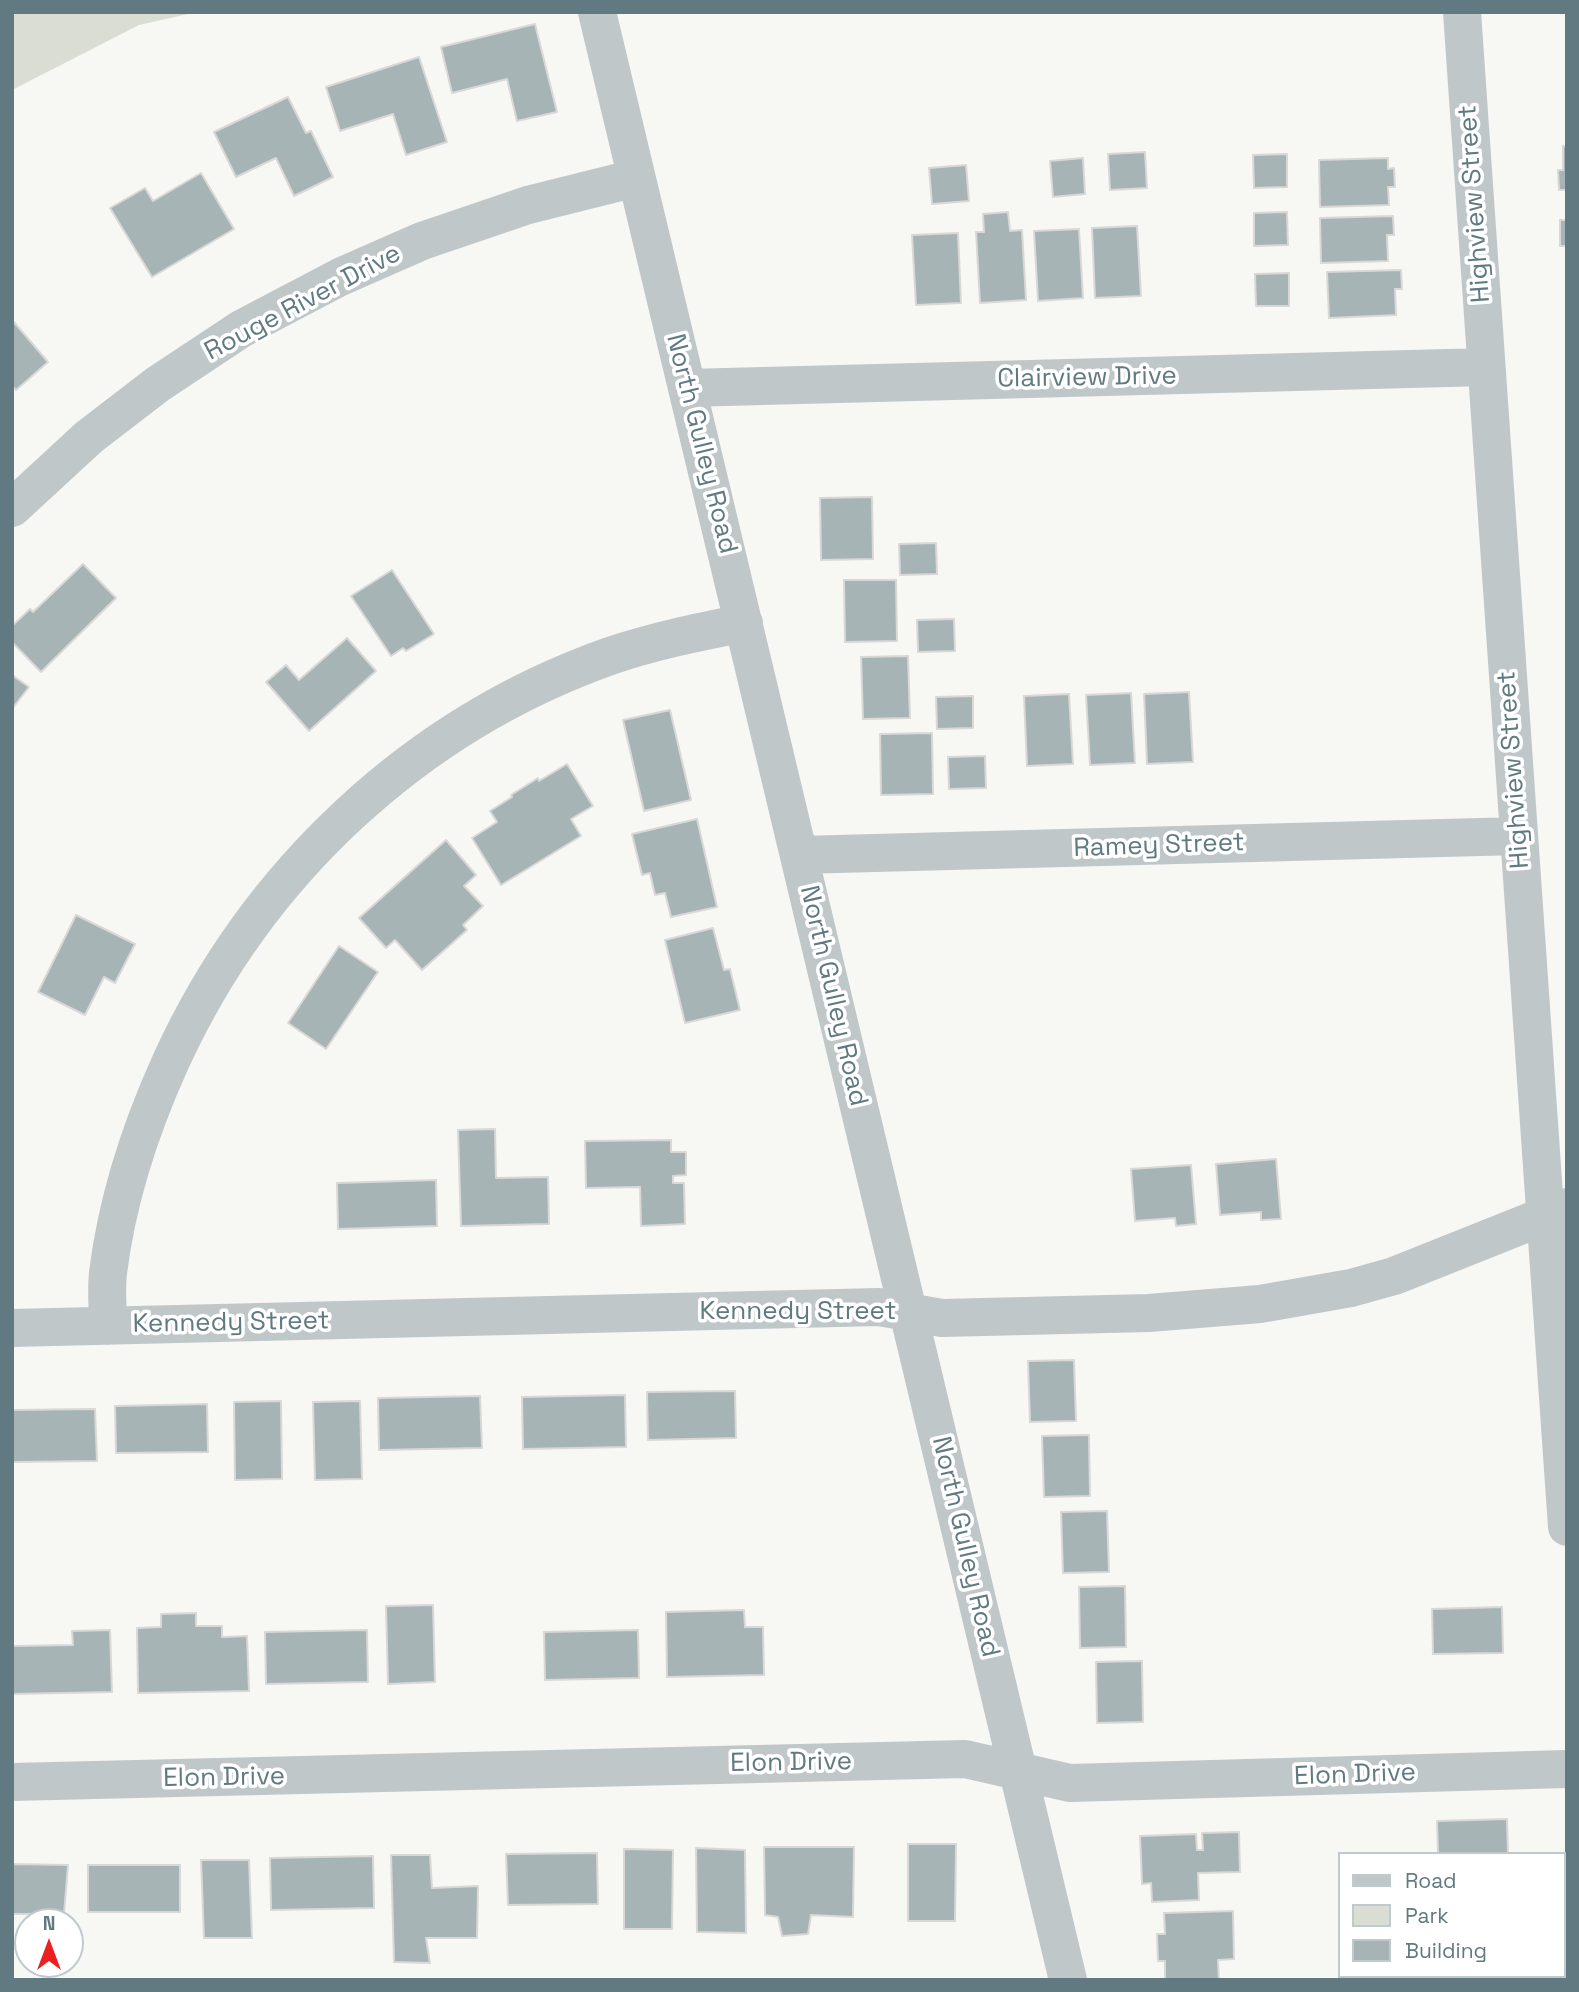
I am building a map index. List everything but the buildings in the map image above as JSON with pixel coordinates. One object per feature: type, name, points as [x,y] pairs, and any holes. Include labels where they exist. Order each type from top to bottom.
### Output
[{"type":"street","name":"North Gulley Road","points":[[597,12],[1068,1980]]},
{"type":"street","name":"Highview Street","points":[[1462,12],[1519,836],[1556,1212],[1567,1527]]},
{"type":"street","name":"Rouge River Drive","points":[[12,508],[89,437],[158,384],[242,329],[340,277],[422,241],[528,205],[636,178]]},
{"type":"street","name":"Clairview Drive","points":[[687,388],[1486,367]]},
{"type":"street","points":[[108,1326],[108,1275],[117,1223],[134,1156],[158,1090],[187,1027],[218,972],[257,915],[300,863],[336,826],[388,780],[443,740],[502,705],[563,675],[611,656],[677,636],[744,622]]},
{"type":"street","name":"Ramey Street","points":[[799,855],[1519,836]]},
{"type":"street","name":"Kennedy Street","points":[[12,1328],[879,1307],[942,1318],[1205,1310],[1260,1304],[1351,1288],[1394,1276],[1556,1212]]},
{"type":"street","name":"Elon Drive","points":[[12,1782],[965,1759],[1075,1783],[1567,1769]]},
{"type":"green space","points":[[12,12],[197,12],[139,25],[12,90]]}]
